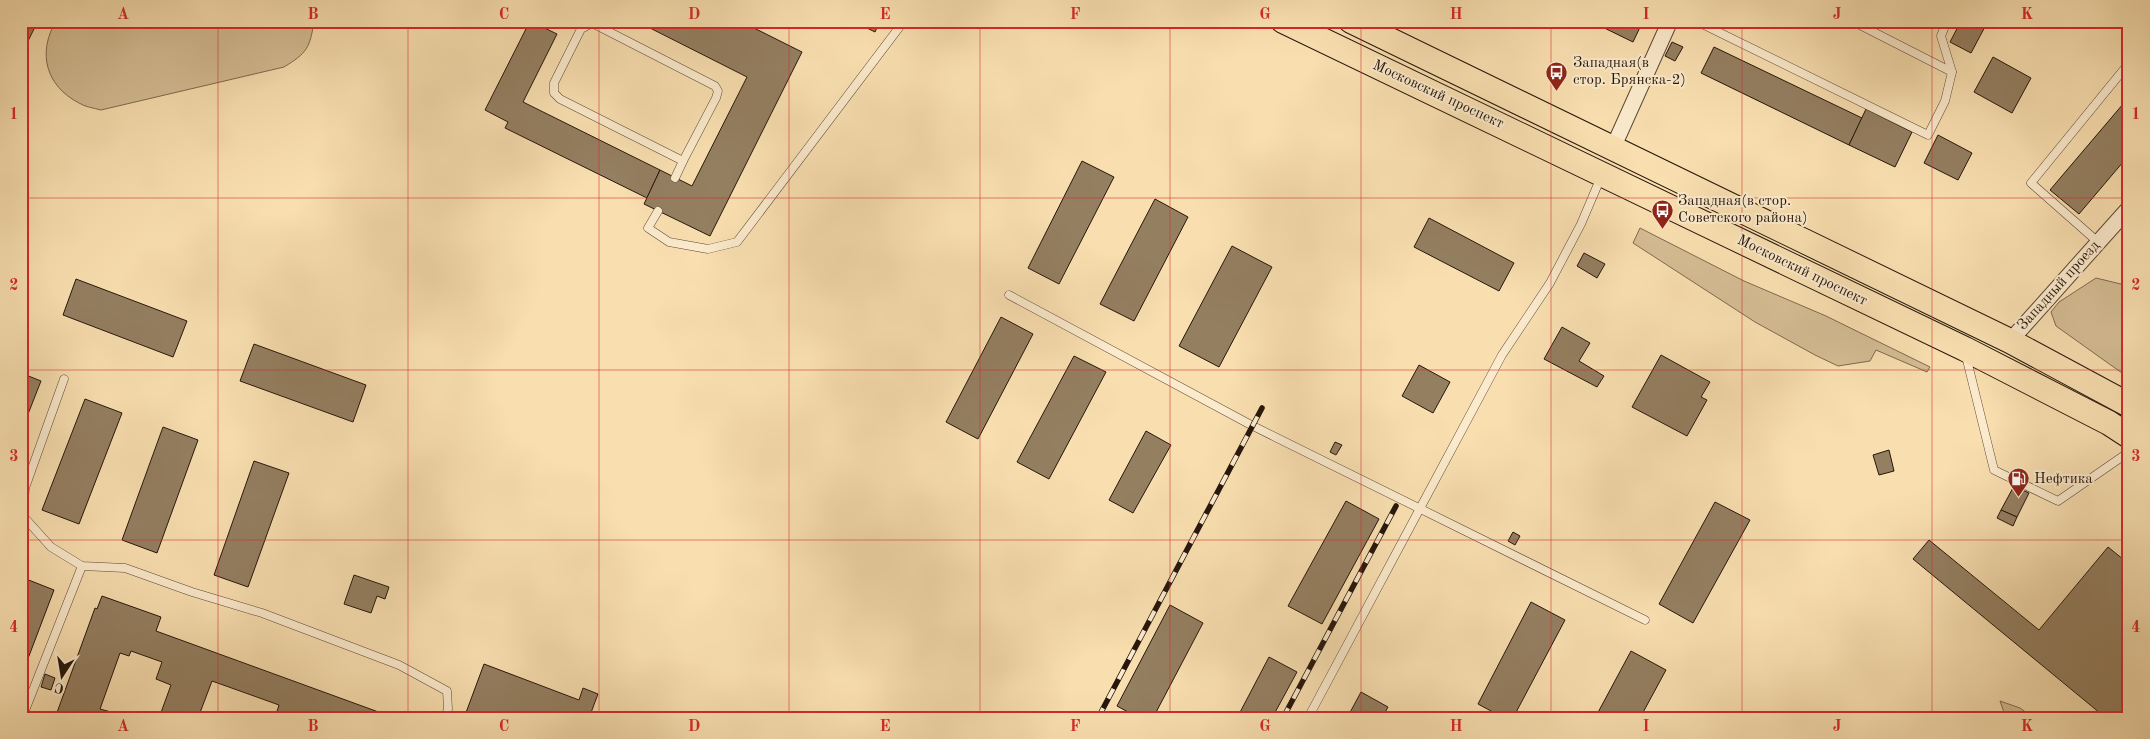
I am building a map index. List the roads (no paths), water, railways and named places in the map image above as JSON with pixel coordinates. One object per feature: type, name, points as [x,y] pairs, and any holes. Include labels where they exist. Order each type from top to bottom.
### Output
[{"type":"main road","name":"Московский проспект","points":[[1283,21],[1965,349],[2109,423],[2129,436]]},
{"type":"main road","name":"Московский проспект","points":[[1351,21],[1612,150],[2010,341],[2129,404]]},
{"type":"street","points":[[1612,150],[1670,21]]},
{"type":"street","name":"Западный проезд","points":[[2010,341],[2129,208]]},
{"type":"lane","points":[[658,210],[648,228],[669,242],[708,249],[738,242],[904,21]]},
{"type":"lane","points":[[1696,21],[1928,136],[1945,100],[1952,72],[1941,36],[1947,21]]},
{"type":"lane","points":[[1852,21],[1952,72]]},
{"type":"lane","points":[[675,178],[716,98],[718,91],[715,86],[593,22],[581,29],[554,83],[554,92],[560,99],[683,161]]},
{"type":"lane","points":[[2098,242],[2031,183],[2129,63]]},
{"type":"lane","points":[[1308,718],[1422,508],[1502,355],[1550,283],[1581,224],[1602,173]]},
{"type":"lane","points":[[1009,295],[1253,426],[1645,620]]},
{"type":"lane","points":[[1965,349],[1994,470],[2058,501],[2129,452]]},
{"type":"lane","points":[[64,379],[25,488],[23,516],[51,546],[82,566],[125,568],[192,592],[262,613],[399,665],[447,691],[448,709],[445,718]]},
{"type":"lane","points":[[22,718],[82,566]]},
{"type":"railway","points":[[1098,718],[1262,408]]},
{"type":"railway","points":[[1283,718],[1396,506]]},
{"type":"place","name":"Западная(в стор. Брянска-2)","points":[[1557,91]]},
{"type":"place","name":"Западная(в стор. Советского района)","points":[[1662,229]]},
{"type":"place","name":"Нефтика","points":[[2018,498]]}]
